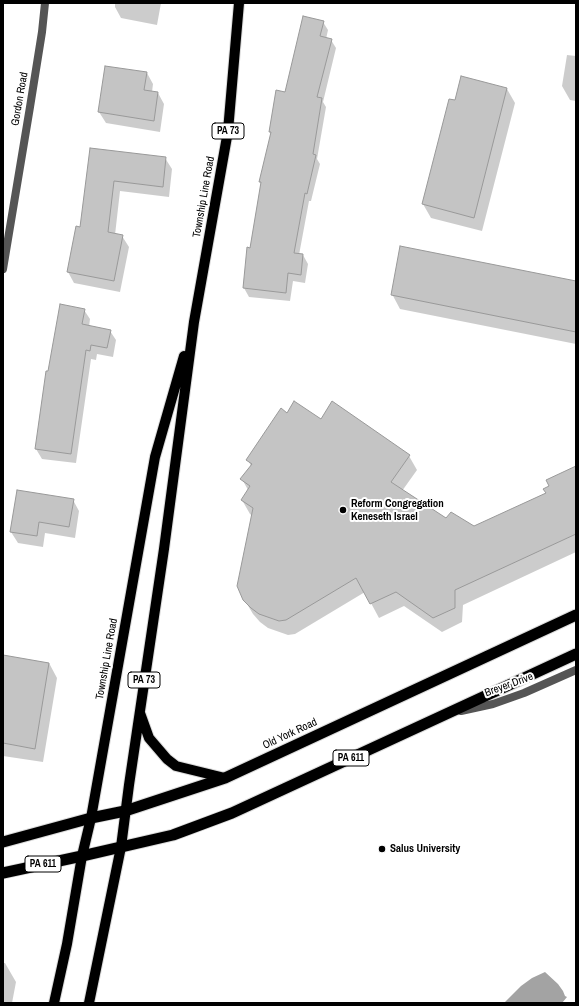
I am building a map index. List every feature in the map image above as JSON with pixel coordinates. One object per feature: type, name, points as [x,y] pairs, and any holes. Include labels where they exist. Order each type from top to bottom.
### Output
[{"type":"highway","name":"Old York Road","points":[[3,842],[91,818],[125,811],[225,778],[576,615]]},
{"type":"highway","name":"PA 611","points":[[3,873],[173,835],[232,813],[576,654]]},
{"type":"main road","name":"Township Line Road","points":[[89,1003],[121,847],[139,712],[164,549],[194,322],[228,131],[239,3]]},
{"type":"main road","name":"Township Line Road","points":[[54,1003],[67,944],[82,856],[91,818],[155,457],[194,322]]},
{"type":"main road","points":[[139,712],[150,738],[167,759],[176,766],[225,778]]},
{"type":"street","name":"Gordon Road","points":[[3,269],[40,47],[45,3]]},
{"type":"street","name":"Breyer Drive","points":[[446,714],[493,704],[524,693],[576,670]]},
{"type":"shaded area","points":[[545,972],[558,984],[567,997],[562,1003],[504,1003],[521,986],[532,978]]},
{"type":"building","points":[[303,16],[324,21],[320,36],[332,39],[317,97],[322,98],[313,154],[316,155],[307,194],[305,193],[294,253],[303,254],[301,275],[288,273],[286,293],[243,288],[247,247],[250,248],[261,182],[259,182],[271,132],[269,132],[276,90],[285,92]]},
{"type":"building","points":[[105,66],[147,72],[144,90],[158,92],[154,121],[98,112]]},
{"type":"building","points":[[461,76],[507,88],[474,218],[422,204],[449,99],[455,100]]},
{"type":"building","points":[[90,148],[166,157],[163,187],[114,181],[108,232],[123,235],[114,281],[67,272],[76,226],[80,227]]},
{"type":"building","points":[[400,246],[576,281],[576,332],[391,295]]},
{"type":"building","points":[[60,304],[85,309],[82,324],[111,330],[107,348],[91,345],[90,351],[86,350],[71,454],[35,449],[46,371],[48,371]]},
{"type":"building","name":"Reform Congregation Keneseth Israel","points":[[294,401],[321,419],[332,401],[410,455],[391,482],[446,518],[451,512],[474,526],[546,493],[543,489],[549,486],[546,480],[576,466],[576,534],[455,590],[455,608],[433,618],[396,592],[370,604],[356,578],[286,620],[279,621],[259,614],[243,600],[237,586],[253,508],[241,500],[250,486],[240,479],[252,464],[246,460],[281,408],[287,413]]},
{"type":"building","points":[[17,490],[74,499],[69,527],[39,522],[37,536],[10,532]]},
{"type":"building","points":[[3,655],[49,663],[35,749],[3,743]]},
{"type":"place","name":"Reform Congregation Keneseth Israel","points":[[343,510]]},
{"type":"place","name":"Salus University","points":[[382,849]]}]
